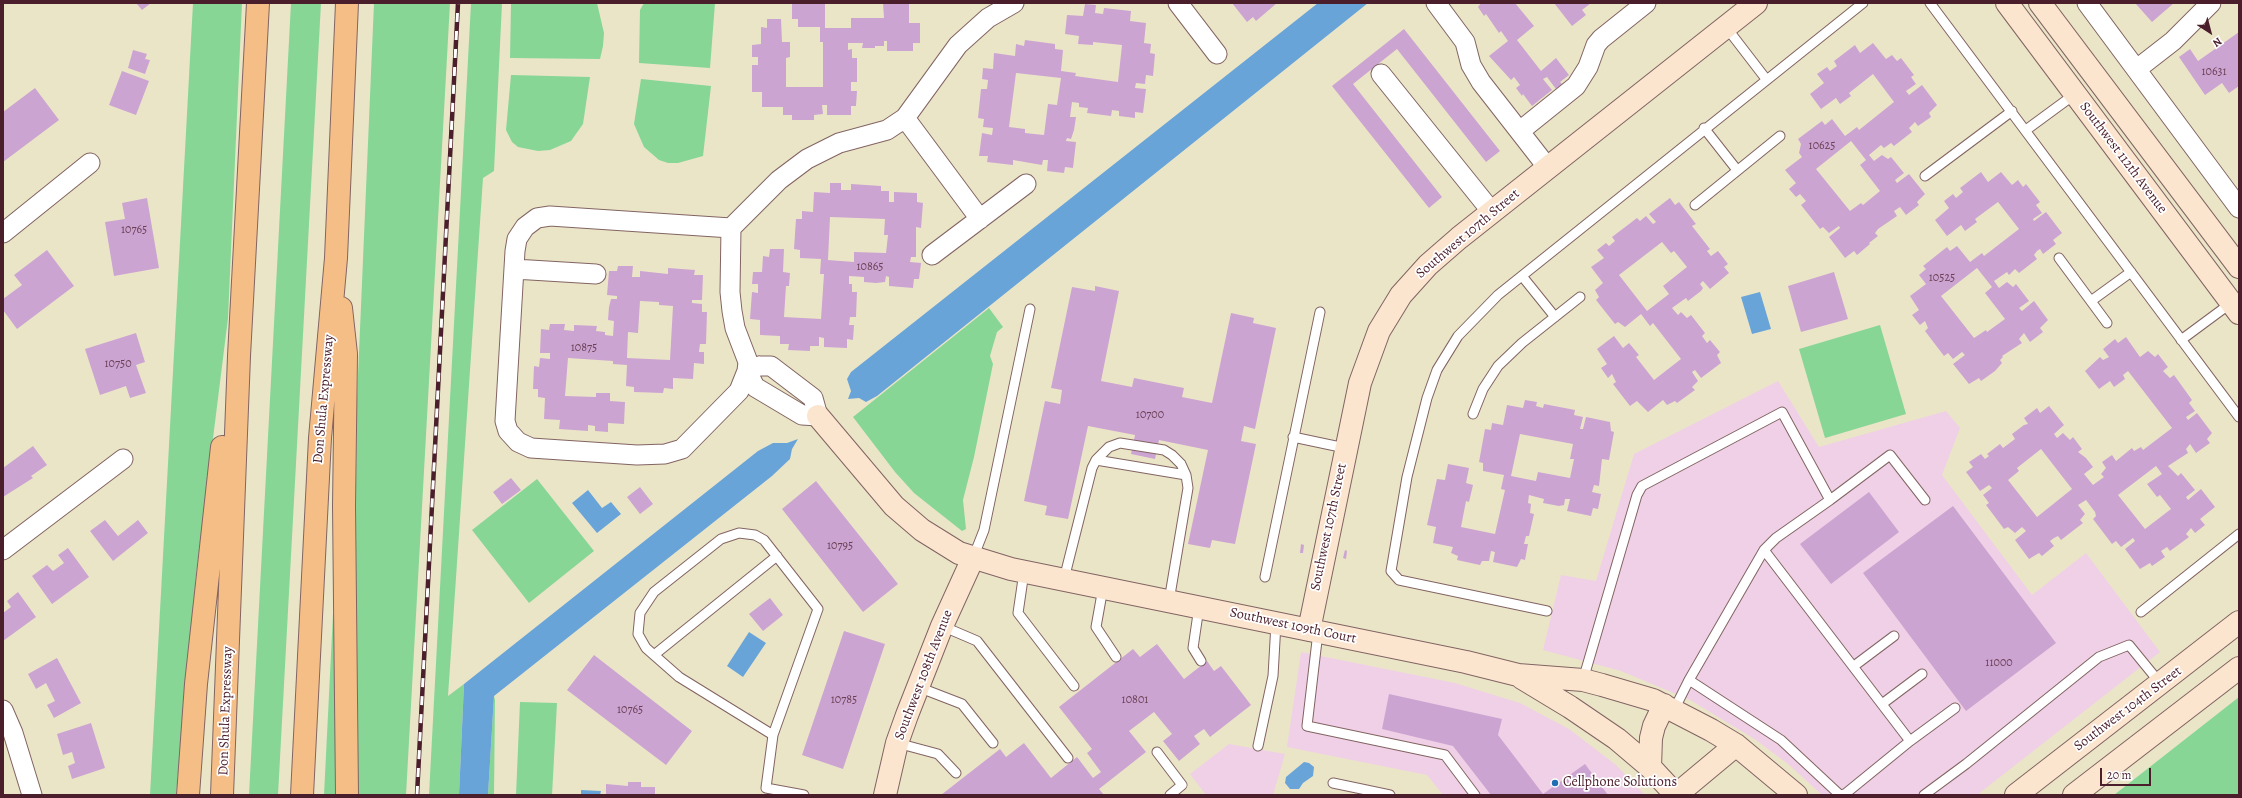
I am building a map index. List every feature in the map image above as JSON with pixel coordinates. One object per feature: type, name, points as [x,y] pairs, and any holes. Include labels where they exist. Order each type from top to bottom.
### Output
[{"type":"highway","name":"Don Shula Expressway","points":[[222,795],[239,356],[258,3]]},
{"type":"highway","name":"Don Shula Expressway","points":[[302,795],[320,438],[336,258],[347,3]]},
{"type":"highway","points":[[336,258],[346,354],[344,506],[347,795]]},
{"type":"highway","points":[[188,795],[196,684],[225,419],[239,356]]},
{"type":"street","points":[[1178,3],[1217,54]]},
{"type":"street","points":[[1436,3],[1465,42],[1471,65],[1481,82],[1548,168]]},
{"type":"street","points":[[1520,131],[1576,86],[1588,67],[1596,45],[1601,39],[1646,3]]},
{"type":"street","name":"Southwest 107th Street","points":[[1314,631],[1345,448],[1365,363],[1386,317],[1401,295],[1428,265],[1492,212],[1756,3]]},
{"type":"street","name":"Southwest 112th Avenue","points":[[2007,3],[2236,305]]},
{"type":"street","name":"Southwest 112th Avenue","points":[[2040,3],[2239,267]]},
{"type":"street","points":[[2087,3],[2239,208]]},
{"type":"street","points":[[2137,69],[2173,41],[2211,3]]},
{"type":"street","points":[[731,228],[544,217],[537,218],[525,227],[517,239],[514,270],[505,421],[511,434],[527,447],[618,455],[656,455],[674,452],[688,444],[739,391],[747,371],[748,362],[736,328],[731,299],[731,228],[779,180],[807,159],[838,143],[887,130],[905,118],[958,45],[1001,6]]},
{"type":"street","points":[[1381,74],[1492,212]]},
{"type":"street","points":[[2075,94],[2097,78]]},
{"type":"street","points":[[905,118],[980,219]]},
{"type":"street","points":[[3,233],[90,163]]},
{"type":"street","points":[[932,255],[1026,184]]},
{"type":"street","points":[[514,270],[596,274]]},
{"type":"street","name":"Southwest 109th Court","points":[[747,371],[759,366],[771,366],[813,398],[818,416],[878,489],[910,522],[944,544],[973,558],[1024,572],[1466,662],[1518,675],[1583,680],[1654,700],[1736,745],[1796,795]]},
{"type":"street","points":[[3,550],[123,459]]},
{"type":"street","name":"Southwest 108th Avenue","points":[[885,795],[898,743],[918,687],[942,626],[973,558]]},
{"type":"street","name":"Southwest 104th Street","points":[[2016,795],[2239,622]]},
{"type":"street","points":[[2074,795],[2239,668]]},
{"type":"street","points":[[1518,675],[1570,706],[1617,739],[1650,767],[1676,795],[1736,745]]},
{"type":"street","points":[[2161,684],[2183,711]]},
{"type":"street","points":[[1650,767],[1651,738],[1654,726],[1669,708]]},
{"type":"street","points":[[3,710],[13,733],[32,795]]},
{"type":"lane","points":[[1547,611],[1399,580],[1393,575],[1390,567],[1407,477],[1427,398],[1437,370],[1458,336],[1469,323],[1522,276],[1704,128],[1863,3]]},
{"type":"lane","points":[[1930,3],[2239,417]]},
{"type":"lane","points":[[1726,27],[1766,79]]},
{"type":"lane","points":[[2026,130],[2075,94]]},
{"type":"lane","points":[[1925,176],[2012,111]]},
{"type":"lane","points":[[1704,128],[1737,170]]},
{"type":"lane","points":[[1695,205],[1780,136]]},
{"type":"lane","points":[[2059,258],[2107,323]]},
{"type":"lane","points":[[2091,301],[2131,272]]},
{"type":"lane","points":[[1522,276],[1555,317]]},
{"type":"lane","points":[[1473,414],[1483,389],[1498,366],[1522,343],[1580,297]]},
{"type":"lane","points":[[2181,340],[2236,305]]},
{"type":"lane","points":[[973,558],[984,530],[1030,309]]},
{"type":"lane","points":[[1265,577],[1320,312]]},
{"type":"lane","points":[[1583,680],[1637,495],[1642,486],[1782,412],[1830,500]]},
{"type":"lane","points":[[1293,437],[1345,448]]},
{"type":"lane","points":[[1064,580],[1092,468],[1096,460],[1110,447],[1124,443],[1167,451],[1180,462],[1186,475],[1188,488],[1169,601]]},
{"type":"lane","points":[[1669,708],[1689,680],[1764,550],[1776,538],[1890,455],[1925,500]]},
{"type":"lane","points":[[1096,460],[1186,475]]},
{"type":"lane","points":[[2141,612],[2239,534]]},
{"type":"lane","points":[[773,735],[679,677],[654,655],[640,639],[638,620],[647,601],[657,590],[721,539],[733,535],[755,535],[764,540],[818,609],[773,735],[766,788],[804,795]]},
{"type":"lane","points":[[1764,550],[1910,741]]},
{"type":"lane","points":[[654,655],[778,556]]},
{"type":"lane","points":[[1024,572],[1018,613],[1074,686]]},
{"type":"lane","points":[[1103,588],[1096,627],[1116,657]]},
{"type":"lane","points":[[1199,607],[1193,646],[1201,661]]},
{"type":"lane","points":[[1258,746],[1273,676],[1276,623]]},
{"type":"lane","points":[[942,626],[977,641],[1068,758]]},
{"type":"lane","points":[[1314,631],[1307,726],[1445,755],[1475,795]]},
{"type":"lane","points":[[1854,666],[1894,636]]},
{"type":"lane","points":[[1924,795],[1966,764],[2099,657],[2129,645],[2161,684]]},
{"type":"lane","points":[[1882,704],[1922,674]]},
{"type":"lane","points":[[1689,680],[1781,740],[1840,795],[1845,794],[1910,741],[1955,708]]},
{"type":"lane","points":[[918,687],[962,704],[993,743]]},
{"type":"lane","points":[[898,743],[938,754],[956,773]]},
{"type":"lane","points":[[1157,752],[1182,786],[1170,795]]},
{"type":"lane","points":[[1332,783],[1390,795]]},
{"type":"shaded area","points":[[1778,381],[1819,447],[1946,411],[1960,428],[1942,475],[2032,595],[2086,553],[2160,652],[1977,795],[1822,795],[1788,764],[1756,740],[1690,700],[1621,671],[1543,650],[1561,575],[1596,581],[1634,454]]},
{"type":"shaded area","points":[[1301,652],[1455,683],[1520,703],[1569,729],[1616,765],[1645,795],[1443,795],[1427,775],[1287,747]]},
{"type":"shaded area","points":[[1229,744],[1285,754],[1273,795],[1206,795],[1190,774]]},
{"type":"green space","points":[[193,3],[242,3],[228,318],[196,575],[176,795],[150,795]]},
{"type":"green space","points":[[291,3],[321,3],[278,795],[249,795]]},
{"type":"green space","points":[[374,3],[450,3],[406,795],[357,795],[355,571],[357,399]]},
{"type":"green space","points":[[471,3],[502,3],[494,171],[483,178],[448,696],[464,684],[459,795],[429,795]]},
{"type":"green space","points":[[511,3],[597,3],[604,33],[600,59],[510,58]]},
{"type":"green space","points":[[644,3],[715,3],[710,68],[639,63],[640,10]]},
{"type":"green space","points":[[511,75],[590,77],[583,124],[571,141],[550,150],[538,151],[518,147],[512,142],[506,130]]},
{"type":"green space","points":[[641,79],[711,86],[703,156],[678,163],[668,163],[659,160],[644,147],[634,124]]},
{"type":"green space","points":[[989,308],[1003,327],[997,332],[990,356],[993,364],[974,457],[963,500],[966,529],[962,531],[914,493],[895,472],[853,417]]},
{"type":"green space","points":[[1880,325],[1906,414],[1825,438],[1799,349]]},
{"type":"green space","points":[[537,479],[594,551],[529,603],[472,530]]},
{"type":"green space","points":[[333,614],[337,614],[340,795],[324,795]]},
{"type":"green space","points":[[494,696],[494,795],[488,795]]},
{"type":"green space","points":[[2239,697],[2239,795],[2114,795]]},
{"type":"green space","points":[[520,702],[557,703],[552,795],[516,795]]},
{"type":"water","points":[[1318,3],[1368,3],[877,396],[866,402],[859,398],[848,399],[851,391],[847,379],[851,372]]},
{"type":"water","points":[[1760,292],[1771,329],[1752,334],[1741,297]]},
{"type":"water","points":[[798,439],[792,449],[790,459],[772,476],[494,696],[488,795],[459,795],[464,684],[758,451],[773,443],[787,443]]},
{"type":"water","points":[[588,490],[602,508],[611,502],[621,514],[597,533],[572,503]]},
{"type":"water","points":[[749,632],[766,643],[743,677],[727,666]]},
{"type":"water","points":[[1304,762],[1309,763],[1314,767],[1313,776],[1303,783],[1299,789],[1290,789],[1285,783],[1286,777]]},
{"type":"water","points":[[581,790],[601,791],[600,795],[581,795]]},
{"type":"building","points":[[136,3],[151,3],[142,10]]},
{"type":"building","points":[[792,3],[825,3],[825,28],[851,28],[851,18],[884,18],[883,3],[909,3],[909,23],[920,23],[920,43],[913,43],[913,51],[887,51],[887,41],[884,41],[884,46],[875,46],[875,48],[862,48],[863,43],[848,43],[848,50],[852,49],[852,58],[857,58],[857,82],[851,82],[851,91],[857,91],[856,106],[851,106],[851,115],[827,115],[827,105],[822,105],[823,114],[814,115],[814,120],[792,120],[792,115],[783,115],[783,107],[762,107],[762,92],[752,92],[752,65],[758,65],[758,57],[752,57],[752,45],[761,44],[761,27],[767,28],[767,19],[781,19],[782,42],[790,42],[790,57],[786,58],[786,87],[823,87],[823,42],[820,42],[820,27],[798,27],[798,19],[792,19]]},
{"type":"building","points":[[1232,3],[1277,3],[1256,21],[1253,17],[1247,22]]},
{"type":"building","points":[[1481,3],[1515,3],[1534,26],[1517,40],[1541,71],[1556,58],[1569,75],[1560,82],[1562,84],[1556,89],[1547,77],[1543,79],[1552,90],[1532,106],[1523,94],[1522,96],[1516,88],[1520,85],[1514,77],[1511,80],[1489,56],[1508,41],[1501,31],[1499,33],[1486,14],[1484,16],[1478,7]]},
{"type":"building","points":[[1554,3],[1591,3],[1582,10],[1586,15],[1572,26]]},
{"type":"building","points":[[2135,3],[2174,3],[2152,22]]},
{"type":"building","points":[[1085,4],[1096,5],[1095,13],[1103,14],[1104,8],[1131,11],[1130,21],[1146,23],[1144,43],[1151,44],[1150,53],[1155,54],[1153,76],[1146,75],[1145,84],[1136,83],[1135,88],[1146,89],[1143,113],[1135,112],[1135,118],[1119,116],[1119,111],[1112,110],[1111,116],[1087,113],[1088,108],[1079,107],[1079,103],[1072,102],[1070,117],[1076,117],[1074,130],[1071,139],[1067,138],[1066,141],[1076,142],[1073,168],[1065,167],[1064,173],[1047,171],[1048,160],[1043,160],[1042,165],[1013,160],[1013,165],[987,162],[988,156],[979,156],[982,133],[992,135],[993,128],[983,127],[984,119],[978,118],[981,89],[987,89],[988,80],[982,79],[983,68],[993,69],[994,53],[1015,56],[1016,44],[1024,46],[1025,40],[1055,44],[1055,49],[1063,50],[1061,71],[1076,73],[1075,76],[1118,82],[1122,45],[1093,42],[1093,45],[1078,44],[1079,36],[1065,34],[1067,15],[1083,16]],"holes":[[[1016,73],[1061,78],[1057,105],[1048,104],[1044,135],[1025,133],[1025,129],[1009,127]]]},
{"type":"building","points":[[1404,29],[1500,151],[1486,162],[1397,49],[1353,84],[1442,197],[1429,208],[1332,86]]},
{"type":"building","points":[[2239,32],[2239,86],[2229,93],[2222,83],[2205,95],[2179,57],[2190,49],[2198,61]]},
{"type":"building","points":[[1873,43],[1886,59],[1892,55],[1897,61],[1901,58],[1914,75],[1911,77],[1916,84],[1906,91],[1909,95],[1922,85],[1937,105],[1929,113],[1931,117],[1918,126],[1915,122],[1909,128],[1912,132],[1894,146],[1891,143],[1884,148],[1881,145],[1869,155],[1874,161],[1882,155],[1888,159],[1891,157],[1904,173],[1895,180],[1897,183],[1909,174],[1925,194],[1917,202],[1919,205],[1906,215],[1900,207],[1894,211],[1897,216],[1878,229],[1875,233],[1878,236],[1869,243],[1870,244],[1857,255],[1854,251],[1845,258],[1829,237],[1840,228],[1839,226],[1829,233],[1823,227],[1820,229],[1801,205],[1806,201],[1800,194],[1796,197],[1789,189],[1796,183],[1785,170],[1802,157],[1799,153],[1801,144],[1798,139],[1822,121],[1825,125],[1832,119],[1845,136],[1857,127],[1859,130],[1894,102],[1873,74],[1849,93],[1851,96],[1840,104],[1836,98],[1821,109],[1810,94],[1824,83],[1817,74],[1827,67],[1830,71],[1837,66],[1834,61],[1855,45],[1860,53]],"holes":[[[1851,141],[1866,160],[1860,165],[1880,191],[1863,205],[1861,203],[1850,211],[1816,169]]]},
{"type":"building","points":[[133,50],[147,54],[145,59],[150,60],[145,74],[128,68]]},
{"type":"building","points":[[122,71],[149,81],[136,115],[109,105]]},
{"type":"building","points":[[35,88],[59,120],[3,162],[3,112]]},
{"type":"building","points":[[1981,172],[1988,182],[2001,172],[2012,185],[2018,180],[2023,187],[2026,184],[2040,202],[2036,205],[2042,213],[2033,219],[2034,221],[2046,212],[2062,233],[2053,240],[2056,244],[2043,254],[2040,249],[2037,251],[2034,255],[2037,259],[2019,273],[2015,269],[2009,275],[2007,272],[1994,281],[1999,288],[2007,282],[2013,287],[2016,284],[2029,301],[2019,308],[2022,311],[2034,301],[2048,320],[2040,328],[2043,332],[2030,342],[2024,333],[2019,339],[2022,343],[2002,356],[2003,357],[2000,360],[2002,363],[1995,371],[1981,381],[1979,378],[1969,384],[1953,364],[1965,355],[1962,352],[1953,359],[1948,353],[1944,356],[1925,331],[1928,328],[1925,321],[1920,325],[1912,315],[1919,310],[1910,296],[1926,284],[1919,275],[1926,269],[1923,266],[1947,247],[1950,251],[1957,246],[1970,262],[1982,253],[1984,256],[2019,229],[1998,202],[1975,219],[1977,222],[1965,231],[1961,225],[1947,236],[1935,220],[1949,208],[1944,201],[1953,194],[1956,198],[1963,192],[1960,188]],"holes":[[[1977,268],[1992,287],[1985,293],[2005,319],[1987,332],[1986,330],[1974,338],[1941,296]]]},
{"type":"building","points":[[830,183],[841,183],[841,190],[851,190],[851,184],[881,186],[881,191],[889,191],[889,202],[894,202],[894,192],[917,193],[917,202],[923,203],[921,228],[916,227],[916,257],[911,257],[910,262],[921,263],[919,279],[914,279],[913,288],[889,286],[889,277],[886,276],[885,282],[876,283],[864,282],[864,277],[849,276],[849,284],[852,284],[852,292],[857,292],[856,317],[850,317],[849,325],[854,325],[853,340],[847,339],[847,348],[824,347],[824,338],[819,337],[819,346],[810,346],[810,351],[788,350],[789,344],[780,344],[780,336],[760,335],[760,320],[750,319],[752,292],[758,293],[758,284],[752,284],[753,272],[762,272],[763,256],[769,257],[770,249],[784,249],[783,272],[790,273],[789,286],[786,286],[784,317],[821,319],[824,274],[820,274],[821,259],[800,258],[800,250],[794,249],[796,219],[802,219],[802,211],[813,212],[814,192],[830,193]],"holes":[[[830,217],[885,219],[884,235],[888,235],[886,253],[854,252],[854,262],[828,260]]]},
{"type":"building","points":[[147,198],[159,268],[114,276],[105,222],[125,219],[122,203]]},
{"type":"building","points":[[1670,198],[1675,205],[1679,202],[1696,224],[1692,226],[1710,249],[1707,251],[1711,256],[1718,251],[1728,264],[1724,267],[1729,273],[1710,289],[1703,281],[1700,284],[1703,288],[1701,291],[1688,301],[1686,298],[1672,308],[1678,315],[1681,312],[1687,318],[1691,315],[1705,333],[1702,336],[1707,343],[1710,340],[1720,352],[1717,355],[1721,363],[1701,378],[1695,370],[1692,372],[1698,381],[1692,387],[1695,390],[1677,403],[1675,401],[1667,405],[1663,400],[1648,412],[1637,401],[1630,406],[1613,384],[1616,382],[1612,374],[1608,378],[1601,368],[1607,364],[1597,349],[1614,336],[1623,348],[1629,343],[1639,355],[1636,357],[1654,380],[1681,359],[1653,323],[1650,326],[1641,314],[1625,327],[1618,322],[1615,324],[1596,300],[1599,297],[1595,290],[1603,283],[1591,267],[1604,258],[1597,250],[1606,243],[1609,246],[1615,241],[1612,237],[1637,218],[1640,221],[1646,216],[1653,224],[1656,222],[1649,214]],"holes":[[[1662,242],[1671,253],[1674,251],[1687,267],[1663,286],[1669,294],[1647,311],[1619,275]]]},
{"type":"building","points":[[47,250],[74,286],[17,329],[3,310],[3,299],[22,285],[14,275]]},
{"type":"building","points":[[618,266],[633,266],[632,277],[640,277],[640,271],[668,274],[668,268],[695,270],[694,275],[703,275],[702,300],[692,300],[692,303],[702,304],[702,312],[707,312],[706,344],[700,344],[699,352],[704,352],[704,364],[694,363],[693,379],[673,378],[673,389],[664,388],[663,393],[634,392],[634,387],[626,386],[627,365],[613,364],[613,361],[568,358],[565,396],[596,397],[596,393],[610,393],[610,401],[625,402],[624,424],[608,423],[608,432],[595,431],[595,426],[588,425],[588,431],[559,429],[560,420],[544,419],[545,398],[538,397],[538,389],[533,389],[534,366],[539,367],[540,358],[550,359],[550,353],[540,353],[541,329],[549,330],[550,324],[565,324],[564,330],[574,331],[574,325],[597,326],[596,331],[605,332],[605,335],[613,336],[614,321],[608,320],[609,307],[611,299],[617,299],[617,296],[607,295],[609,271],[617,271]],"holes":[[[640,301],[659,302],[659,305],[673,306],[670,360],[627,358],[628,332],[638,333]]]},
{"type":"building","points":[[1834,272],[1848,319],[1801,332],[1788,286]]},
{"type":"building","points":[[1095,286],[1119,291],[1101,381],[1132,387],[1134,378],[1184,388],[1182,397],[1212,403],[1231,313],[1254,318],[1253,323],[1276,328],[1255,429],[1244,426],[1241,441],[1256,444],[1235,544],[1212,540],[1210,548],[1188,544],[1208,450],[1159,440],[1155,459],[1131,454],[1135,435],[1088,426],[1068,519],[1045,515],[1047,506],[1024,501],[1045,401],[1060,404],[1062,390],[1051,388],[1072,287],[1095,291]]},
{"type":"building","points":[[136,333],[145,362],[136,365],[146,393],[130,398],[126,386],[100,395],[85,349]]},
{"type":"building","points":[[2126,337],[2140,357],[2148,351],[2155,357],[2158,354],[2168,367],[2163,371],[2170,378],[2174,375],[2192,400],[2189,403],[2195,411],[2186,417],[2188,420],[2197,413],[2212,433],[2207,439],[2210,443],[2196,453],[2190,444],[2186,449],[2188,453],[2168,466],[2178,476],[2181,473],[2195,490],[2186,497],[2188,500],[2201,489],[2215,507],[2200,519],[2205,525],[2195,533],[2191,528],[2186,534],[2189,537],[2170,551],[2167,547],[2161,551],[2165,557],[2152,566],[2150,563],[2140,569],[2125,549],[2135,541],[2133,538],[2121,547],[2116,541],[2112,544],[2093,519],[2096,516],[2095,512],[2086,500],[2078,505],[2085,514],[2080,520],[2083,523],[2061,540],[2058,536],[2050,541],[2054,546],[2042,556],[2039,553],[2029,559],[2015,540],[2026,531],[2022,527],[2015,533],[2008,527],[2004,529],[1986,505],[1989,503],[1983,495],[1992,488],[1989,485],[1980,491],[1966,472],[1973,467],[1969,462],[1981,454],[1985,459],[1989,456],[1987,454],[2000,444],[2003,448],[2015,439],[2012,434],[2024,425],[2028,424],[2024,418],[2037,408],[2040,413],[2049,406],[2064,425],[2054,434],[2057,438],[2063,433],[2070,440],[2073,437],[2082,449],[2078,452],[2086,458],[2093,467],[2084,474],[2093,485],[2104,477],[2101,474],[2106,468],[2102,462],[2112,455],[2116,461],[2132,448],[2134,451],[2141,447],[2143,450],[2172,428],[2128,371],[2123,375],[2125,379],[2114,387],[2110,381],[2099,389],[2085,371],[2100,357],[2103,360],[2109,357],[2103,349],[2115,339],[2118,343]],"holes":[[[2041,449],[2072,489],[2037,517],[2008,480],[2019,471],[2017,468]],[[2156,466],[2162,474],[2147,484],[2157,497],[2160,495],[2171,509],[2145,529],[2118,495]]]},
{"type":"building","points":[[1525,400],[1537,402],[1536,406],[1543,408],[1544,404],[1575,410],[1574,415],[1583,417],[1580,429],[1583,429],[1586,417],[1610,422],[1611,431],[1614,432],[1609,460],[1602,459],[1599,486],[1594,485],[1592,492],[1601,494],[1598,509],[1593,508],[1591,516],[1567,511],[1570,499],[1565,499],[1564,505],[1559,506],[1543,503],[1544,499],[1529,495],[1528,503],[1531,504],[1530,513],[1534,514],[1529,536],[1526,536],[1524,544],[1528,544],[1525,560],[1521,559],[1517,567],[1493,562],[1495,552],[1491,551],[1489,561],[1482,561],[1480,565],[1457,560],[1458,556],[1451,553],[1453,547],[1433,543],[1436,527],[1427,525],[1437,479],[1445,480],[1448,464],[1469,468],[1466,483],[1473,485],[1469,502],[1466,501],[1461,527],[1495,534],[1505,490],[1501,489],[1504,475],[1483,471],[1483,463],[1479,462],[1485,429],[1491,430],[1492,423],[1503,425],[1507,405],[1523,408]],"holes":[[[1520,434],[1573,444],[1570,459],[1574,459],[1570,478],[1538,472],[1536,481],[1511,476]]]},
{"type":"building","points":[[33,446],[47,465],[31,476],[33,478],[3,497],[3,468]]},
{"type":"building","points":[[511,478],[521,490],[502,504],[493,492]]},
{"type":"building","points":[[816,481],[898,584],[863,612],[782,509]]},
{"type":"building","points":[[640,487],[653,504],[640,514],[627,497]]},
{"type":"building","points":[[1869,492],[1899,532],[1831,584],[1800,544]]},
{"type":"building","points":[[1953,506],[2056,643],[1966,711],[1863,573]]},
{"type":"building","points":[[105,520],[118,536],[138,520],[148,533],[113,561],[90,531]]},
{"type":"building","points":[[1301,544],[1304,545],[1303,553],[1300,553]]},
{"type":"building","points":[[68,548],[89,577],[52,604],[32,576],[47,565],[53,571],[64,563],[58,555]]},
{"type":"building","points":[[1345,550],[1347,551],[1346,559],[1343,558]]},
{"type":"building","points":[[18,592],[36,617],[3,641],[3,613],[11,607],[7,601]]},
{"type":"building","points":[[770,598],[783,615],[763,631],[749,614]]},
{"type":"building","points":[[844,631],[885,644],[843,769],[802,755]]},
{"type":"building","points":[[1157,644],[1184,679],[1207,661],[1214,671],[1221,666],[1251,705],[1210,737],[1204,729],[1194,736],[1200,744],[1179,761],[1163,741],[1172,734],[1154,712],[1129,731],[1146,752],[1099,789],[1104,795],[941,795],[1000,749],[1006,757],[1024,743],[1051,778],[1077,757],[1093,778],[1101,772],[1087,753],[1092,749],[1059,707],[1133,649],[1140,657]]},
{"type":"building","points":[[594,655],[692,731],[666,765],[567,690]]},
{"type":"building","points":[[57,658],[81,703],[54,718],[47,705],[55,701],[46,683],[36,689],[28,674]]},
{"type":"building","points":[[1389,694],[1502,719],[1498,735],[1543,794],[1585,764],[1608,795],[1491,795],[1453,746],[1382,729]]},
{"type":"building","points":[[91,723],[105,768],[72,779],[68,766],[75,763],[72,752],[63,755],[57,734]]},
{"type":"building","points":[[628,782],[641,782],[641,787],[655,787],[655,795],[606,795],[606,784],[628,786]]},
{"type":"railway","points":[[417,795],[458,3]]},
{"type":"place","name":"Cellphone Solutions","points":[[1555,783]]}]
